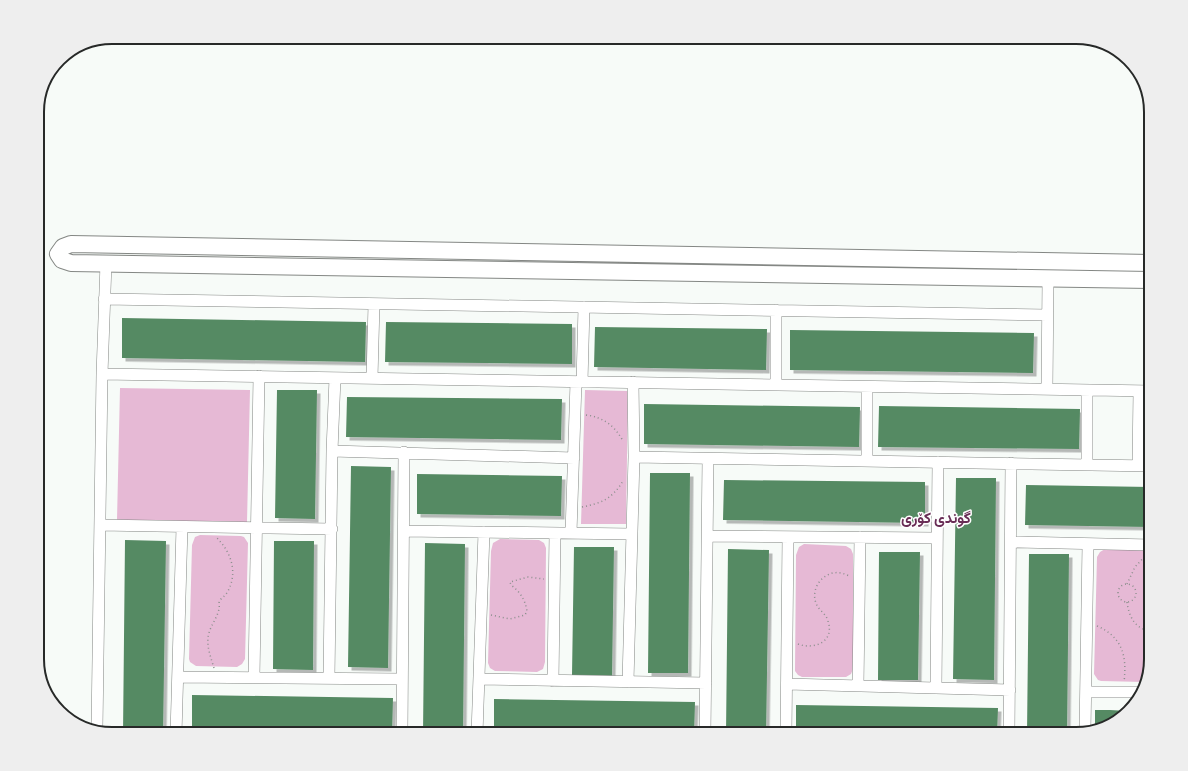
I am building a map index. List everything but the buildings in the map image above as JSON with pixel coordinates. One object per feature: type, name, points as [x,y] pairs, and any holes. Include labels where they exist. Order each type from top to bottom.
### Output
[{"type":"street","points":[[1144,263],[72,244],[63,247],[58,254],[62,260],[67,263],[1144,280]]},
{"type":"street","points":[[865,275],[866,258]]},
{"type":"street","points":[[97,725],[102,374],[106,263]]},
{"type":"street","points":[[1046,389],[1048,279]]},
{"type":"street","points":[[104,299],[1047,315]]},
{"type":"street","points":[[372,378],[374,304]]},
{"type":"street","points":[[571,533],[576,414],[584,307]]},
{"type":"street","points":[[776,310],[776,385]]},
{"type":"street","points":[[102,374],[1144,391]]},
{"type":"street","points":[[254,677],[259,376]]},
{"type":"street","points":[[329,678],[332,450],[335,378]]},
{"type":"street","points":[[628,682],[633,461],[633,382]]},
{"type":"street","points":[[867,386],[867,461]]},
{"type":"street","points":[[1087,390],[1087,465]]},
{"type":"street","points":[[1138,391],[1138,466]]},
{"type":"street","points":[[332,450],[574,458]]},
{"type":"street","points":[[402,727],[404,452]]},
{"type":"street","points":[[633,461],[708,459],[1144,466]]},
{"type":"street","points":[[705,727],[708,459]]},
{"type":"street","points":[[936,688],[936,538],[938,462]]},
{"type":"street","points":[[1009,727],[1011,463]]},
{"type":"street","points":[[100,526],[332,529]]},
{"type":"street","points":[[176,727],[182,527]]},
{"type":"street","points":[[404,531],[631,534]]},
{"type":"street","points":[[477,727],[484,532]]},
{"type":"street","points":[[553,681],[555,533]]},
{"type":"street","points":[[708,536],[936,538]]},
{"type":"street","points":[[786,727],[788,536]]},
{"type":"street","points":[[858,686],[860,537]]},
{"type":"street","points":[[1011,542],[1088,544],[1144,550]]},
{"type":"street","points":[[1085,726],[1088,544]]},
{"type":"street","points":[[178,677],[402,679]]},
{"type":"street","points":[[479,680],[706,683]]},
{"type":"street","points":[[787,684],[1010,690]]},
{"type":"street","points":[[1086,692],[1135,692]]},
{"type":"path","points":[[571,509],[600,503],[610,498],[619,488],[633,461],[620,434],[609,424],[595,416],[576,414]]},
{"type":"path","points":[[205,527],[219,540],[228,552],[233,570],[233,576],[228,592],[219,603],[218,611],[211,625],[208,639],[208,651],[218,677]]},
{"type":"path","points":[[1127,584],[1135,566],[1144,556]]},
{"type":"path","points":[[787,635],[792,640],[804,646],[818,645],[826,639],[830,629],[829,622],[816,603],[814,597],[817,584],[826,575],[832,573],[845,574],[855,580],[859,585]]},
{"type":"path","points":[[481,613],[510,619],[521,617],[526,614],[526,607],[522,596],[511,585],[511,581],[532,577],[554,582]]},
{"type":"path","points":[[1127,584],[1133,586],[1136,593],[1133,599],[1127,602],[1121,599],[1118,593],[1120,587],[1127,584]]},
{"type":"path","points":[[1127,602],[1129,614],[1134,623],[1144,630]]},
{"type":"path","points":[[1087,624],[1104,629],[1116,640],[1121,648],[1125,662],[1123,692]]},
{"type":"shaded area","points":[[120,388],[250,390],[247,522],[117,520]]},
{"type":"shaded area","points":[[585,390],[628,391],[626,524],[581,524]]},
{"type":"shaded area","points":[[200,535],[241,536],[244,537],[248,543],[245,659],[242,664],[237,667],[196,666],[190,662],[189,659],[192,545],[195,537]]},
{"type":"shaded area","points":[[500,539],[539,540],[544,543],[546,548],[545,662],[543,669],[537,672],[495,671],[490,668],[488,663],[491,551],[493,543]]},
{"type":"shaded area","points":[[804,544],[846,546],[851,549],[853,554],[853,669],[851,674],[846,677],[802,677],[795,671],[796,555],[799,547]]},
{"type":"shaded area","points":[[1105,549],[1144,551],[1144,659],[1143,672],[1140,682],[1101,681],[1098,680],[1094,674],[1097,557],[1100,552]]},
{"type":"district","name":"گوندی کۆری","points":[[936,518]]}]
